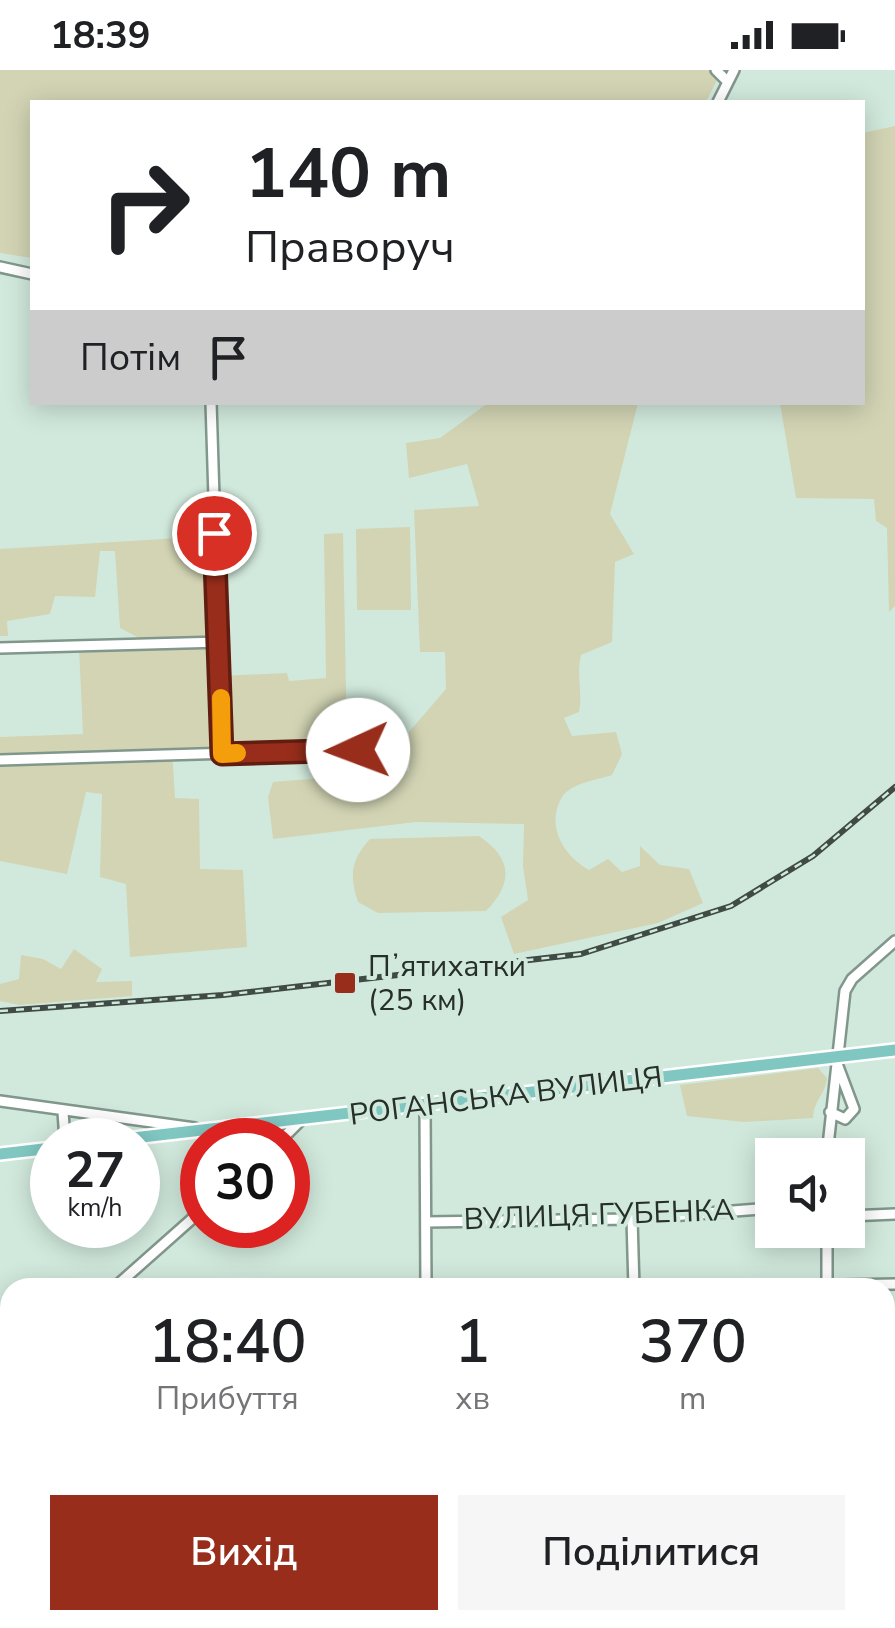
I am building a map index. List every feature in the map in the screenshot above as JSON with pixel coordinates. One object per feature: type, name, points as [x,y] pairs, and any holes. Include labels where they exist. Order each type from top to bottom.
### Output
[{"type":"main road","name":"РОГАНСЬКА ВУЛИЦЯ","points":[[310,1118],[895,1050]]},
{"type":"main road","points":[[0,1154],[30,1151]]},
{"type":"street","points":[[716,70],[728,82]]},
{"type":"street","points":[[719,100],[734,70]]},
{"type":"street","points":[[0,267],[30,274]]},
{"type":"street","points":[[211,405],[222,754]]},
{"type":"street","points":[[0,648],[220,642]]},
{"type":"street","points":[[0,760],[358,750]]},
{"type":"street","points":[[829,1138],[848,986],[895,940]]},
{"type":"street","points":[[830,1112],[844,1119],[854,1108],[836,1058]]},
{"type":"street","points":[[0,1101],[180,1127]]},
{"type":"street","points":[[425,1106],[426,1278]]},
{"type":"street","points":[[64,1112],[64,1118]]},
{"type":"street","name":"ВУЛИЦЯ ГУБЕНКА","points":[[426,1222],[632,1219],[755,1209]]},
{"type":"street","points":[[865,1215],[895,1214]]},
{"type":"street","points":[[632,1219],[634,1278]]},
{"type":"street","points":[[125,1278],[180,1230]]},
{"type":"street","points":[[827,1248],[827,1278]]},
{"type":"green space","points":[[0,70],[722,70],[707,100],[30,100],[30,258],[0,253]]},
{"type":"green space","points":[[895,126],[895,606],[889,612],[887,528],[876,521],[874,499],[796,498],[780,405],[865,405],[865,133]]},
{"type":"green space","points":[[485,405],[637,405],[610,514],[634,554],[615,562],[612,642],[581,655],[579,712],[564,718],[572,736],[616,732],[622,754],[612,775],[566,792],[557,808],[556,829],[572,857],[589,870],[608,859],[622,872],[640,866],[640,846],[660,865],[689,869],[703,903],[658,923],[514,954],[501,917],[528,900],[523,866],[524,824],[416,822],[273,839],[268,797],[273,782],[409,771],[409,732],[446,689],[445,652],[420,652],[414,510],[479,506],[467,464],[409,478],[406,443],[440,438]]},
{"type":"green space","points":[[410,527],[411,610],[357,610],[356,529]]},
{"type":"green space","points":[[343,533],[347,742],[172,750],[175,798],[199,799],[200,869],[243,870],[247,947],[130,957],[126,884],[100,877],[102,794],[86,792],[67,874],[0,861],[0,737],[83,734],[79,648],[217,644],[219,676],[287,673],[289,681],[326,678],[324,534]]},
{"type":"green space","points":[[211,536],[218,638],[143,640],[120,628],[115,551],[100,551],[95,597],[55,596],[50,614],[7,621],[8,636],[0,636],[0,549]]},
{"type":"green space","points":[[479,836],[498,853],[505,871],[501,890],[486,911],[378,913],[358,902],[354,868],[370,839]]},
{"type":"green space","points":[[74,949],[102,969],[96,982],[132,981],[132,996],[19,1005],[0,1001],[0,984],[19,979],[21,955],[43,959],[61,969]]},
{"type":"green space","points":[[818,1068],[827,1078],[813,1118],[744,1122],[687,1116],[680,1085]]},
{"type":"railway","points":[[0,1011],[223,995],[581,954],[731,906],[813,856],[895,787]]},
{"type":"slow traffic","points":[[221,698],[222,754],[237,753]]},
{"type":"place","name":"Пʼятихатки (25 км)","points":[[345,983]]},
{"type":"route","points":[[214,533],[222,754],[358,750]]}]
